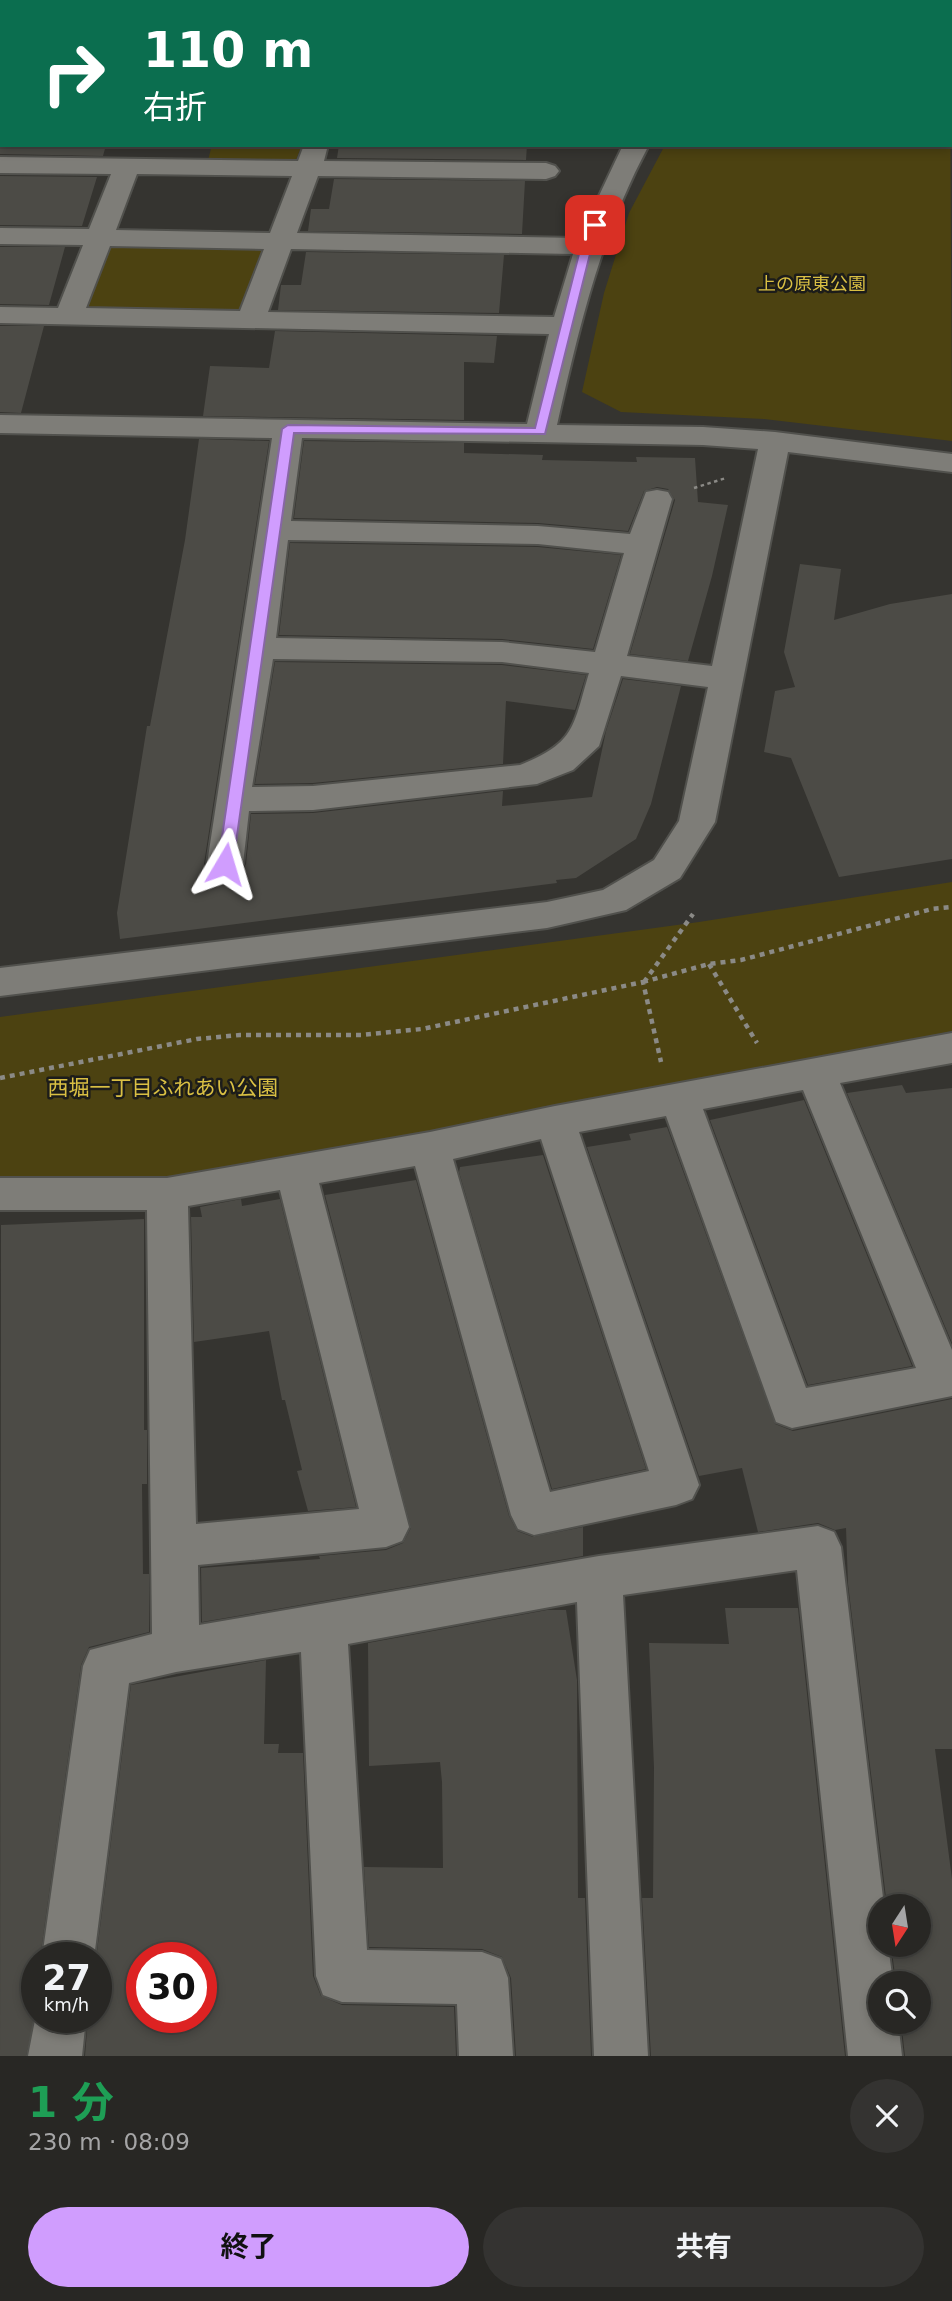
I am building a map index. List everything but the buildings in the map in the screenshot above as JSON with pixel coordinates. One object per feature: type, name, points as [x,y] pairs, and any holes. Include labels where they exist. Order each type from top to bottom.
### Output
[{"type":"street","points":[[540,432],[586,246],[612,184],[635,147]]},
{"type":"street","points":[[0,164],[127,166],[197,156],[313,157],[546,171]]},
{"type":"street","points":[[251,320],[279,240],[313,157]]},
{"type":"street","points":[[69,316],[127,166]]},
{"type":"street","points":[[0,236],[586,246]]},
{"type":"street","points":[[0,315],[565,326]]},
{"type":"street","points":[[0,424],[540,432],[775,441],[952,463]]},
{"type":"street","points":[[225,864],[288,429]]},
{"type":"street","points":[[0,982],[547,915],[613,901],[667,869],[697,822],[775,441]]},
{"type":"street","points":[[233,799],[313,798],[525,776],[545,771],[561,762],[587,738],[657,499]]},
{"type":"street","points":[[273,530],[526,535],[642,545]]},
{"type":"street","points":[[258,648],[502,652],[727,678]]},
{"type":"street","points":[[0,1194],[167,1194],[430,1148],[555,1121],[671,1085],[816,1074],[952,1048]]},
{"type":"street","points":[[671,1085],[792,1409],[943,1381],[816,1074]]},
{"type":"street","points":[[430,1148],[534,1515],[676,1485],[555,1121]]},
{"type":"street","points":[[174,1547],[386,1527],[296,1171]]},
{"type":"street","points":[[167,1194],[176,1650]]},
{"type":"street","points":[[70,1942],[107,1666],[176,1650],[323,1627],[599,1577],[818,1547],[875,2056]]},
{"type":"street","points":[[599,1577],[621,2056]]},
{"type":"street","points":[[323,1627],[342,1976],[482,1978],[486,2056]]},
{"type":"street","points":[[55,2056],[58,2033]]},
{"type":"path","points":[[657,499],[733,475]]},
{"type":"path","points":[[0,1078],[197,1039],[240,1035],[361,1035],[422,1030],[643,982],[709,964],[741,960],[932,909],[952,907]]},
{"type":"path","points":[[643,982],[693,914]]},
{"type":"path","points":[[709,964],[763,1053]]},
{"type":"path","points":[[643,982],[671,1085]]},
{"type":"green space","points":[[211,147],[301,147],[294,165],[207,164]]},
{"type":"green space","name":"上の原東公園","points":[[664,147],[950,147],[952,441],[764,419],[621,412],[582,392],[604,293],[629,213]]},
{"type":"green space","points":[[102,240],[270,243],[242,315],[78,312]]},
{"type":"green space","name":"西堀一丁目ふれあい公園","points":[[952,882],[952,1031],[682,1089],[170,1180],[0,1180],[0,1017],[699,922]]},
{"type":"route","points":[[225,864],[288,429],[540,432],[586,246],[595,225]]}]
